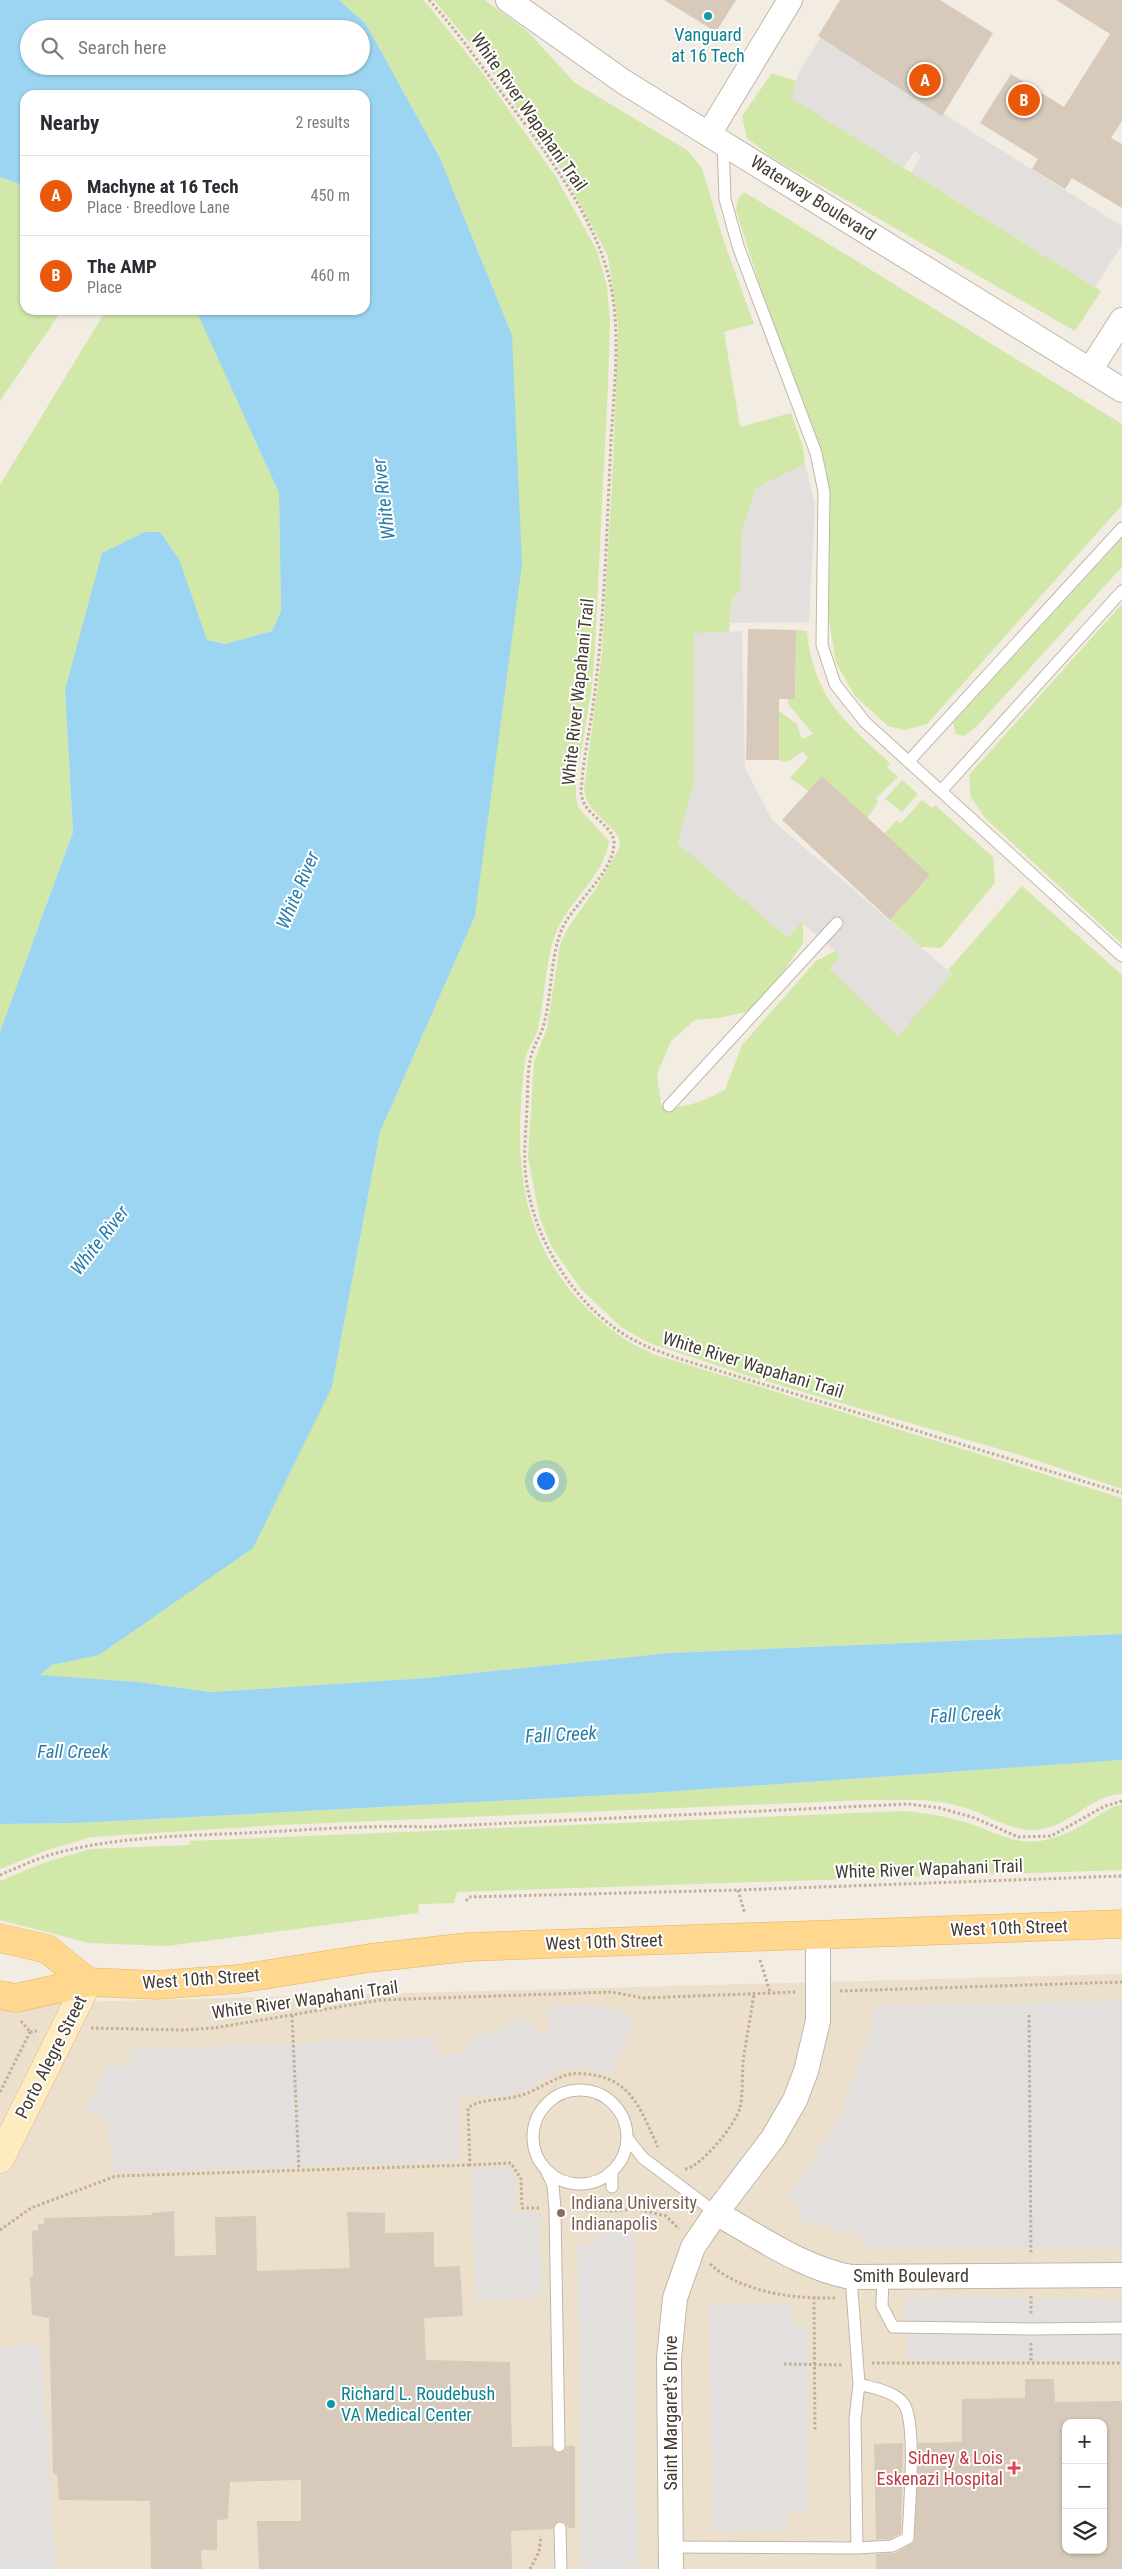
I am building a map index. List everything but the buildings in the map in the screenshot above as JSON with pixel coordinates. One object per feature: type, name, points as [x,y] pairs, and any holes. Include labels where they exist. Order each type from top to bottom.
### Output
[{"type":"main road","name":"West 10th Street","points":[[8,1997],[88,1982],[137,1985],[238,1979],[370,1958],[468,1947],[1122,1924]]},
{"type":"main road","points":[[0,1938],[47,1949],[88,1982]]},
{"type":"street","name":"Waterway Boulevard","points":[[508,0],[624,82],[1122,390]]},
{"type":"street","points":[[716,138],[790,0]]},
{"type":"street","points":[[1090,370],[1122,320]]},
{"type":"street","name":"Saint Margaret's Drive","points":[[671,2558],[668,2358],[675,2298],[693,2247],[716,2213],[773,2138],[795,2100],[806,2071],[818,2021],[818,1935]]},
{"type":"street","name":"Porto Alegre Street","points":[[0,2159],[88,1982]]},
{"type":"street","name":"Smith Boulevard","points":[[716,2213],[809,2266],[830,2274],[852,2277],[1122,2275]]},
{"type":"lane","points":[[716,138],[725,199],[738,246],[816,453],[824,492],[822,645],[835,684],[865,722],[1122,956]]},
{"type":"lane","points":[[910,761],[1122,528]]},
{"type":"lane","points":[[941,791],[1122,591]]},
{"type":"lane","points":[[669,1106],[837,923]]},
{"type":"lane","points":[[559,2446],[553,2185],[536,2153],[533,2135],[537,2119],[546,2105],[559,2095],[574,2090],[590,2091],[605,2097],[621,2115],[628,2138],[643,2158],[716,2213]]},
{"type":"lane","points":[[545,2169],[557,2178],[571,2183],[586,2184],[600,2180],[612,2171],[626,2150],[628,2138]]},
{"type":"lane","points":[[612,2171],[612,2187]]},
{"type":"lane","points":[[883,2276],[882,2306],[892,2327],[1122,2328]]},
{"type":"lane","points":[[852,2277],[859,2384],[855,2419],[857,2548]]},
{"type":"lane","points":[[671,2558],[892,2546],[908,2538],[911,2422],[903,2403],[882,2390],[859,2384]]},
{"type":"lane","points":[[560,2528],[561,2569]]},
{"type":"path","name":"White River Wapahani Trail","points":[[428,0],[446,19],[512,106],[558,172],[599,246],[611,292],[614,326],[613,401],[605,548],[596,691],[581,792],[584,804],[609,832],[615,842],[612,854],[604,868],[562,929],[554,957],[544,1024],[531,1056],[525,1145],[526,1170],[534,1211],[549,1249],[566,1276],[590,1305],[616,1329],[650,1347],[704,1366],[1122,1493]]},
{"type":"path","points":[[0,1875],[51,1854],[90,1845],[124,1841],[352,1828],[428,1827],[908,1804],[940,1808],[975,1818],[1018,1837],[1051,1836],[1105,1806],[1122,1801]]},
{"type":"path","name":"White River Wapahani Trail","points":[[466,1901],[469,1897],[738,1890],[1122,1876]]},
{"type":"path","points":[[864,1991],[1122,1982]]},
{"type":"path","name":"White River Wapahani Trail","points":[[0,2092],[30,2032],[65,2028],[184,2030],[222,2026],[380,2000],[611,1992],[644,1998],[770,1992]]},
{"type":"path","points":[[292,2015],[299,2170]]},
{"type":"path","points":[[1029,2015],[1031,2363]]},
{"type":"path","points":[[0,2230],[31,2208],[116,2176],[470,2165]]},
{"type":"path","points":[[814,2297],[814,2430]]},
{"type":"path","points":[[784,2364],[1122,2363]]},
{"type":"path","points":[[530,2569],[539,2552],[540,2536]]},
{"type":"shaded area","points":[[821,37],[1122,226],[1122,245],[1095,287],[911,172],[921,156],[915,151],[903,168],[791,98],[799,72]]},
{"type":"shaded area","points":[[805,464],[815,505],[809,622],[730,623],[732,599],[740,591],[742,532],[756,488]]},
{"type":"shaded area","points":[[742,631],[745,768],[772,820],[952,974],[898,1036],[830,970],[840,956],[835,951],[801,922],[788,938],[678,844],[694,782],[694,633]]},
{"type":"shaded area","name":"Indiana University Indianapolis","points":[[1122,1974],[1122,2569],[0,2569],[0,2004]]},
{"type":"shaded area","points":[[1122,2001],[1122,2248],[863,2249],[860,2236],[798,2219],[800,2206],[787,2199],[842,2112],[874,2019],[875,2005]]},
{"type":"shaded area","points":[[580,2004],[607,2007],[636,2018],[611,2074],[582,2068],[564,2069],[518,2093],[492,2097],[459,2096],[459,2161],[114,2173],[108,2123],[85,2110],[111,2062],[133,2071],[129,2050],[435,2037],[437,2055],[466,2053],[469,2036],[482,2036],[527,2016],[537,2034],[550,2031],[547,2008]]},
{"type":"shaded area","points":[[473,2169],[515,2169],[515,2212],[541,2213],[542,2298],[475,2302]]},
{"type":"shaded area","points":[[595,2233],[635,2233],[638,2569],[580,2569],[578,2244],[596,2246]]},
{"type":"shaded area","points":[[905,2297],[1122,2299],[1122,2360],[907,2360]]},
{"type":"shaded area","points":[[793,2303],[793,2325],[809,2325],[809,2510],[790,2510],[787,2531],[711,2531],[709,2305]]},
{"type":"shaded area","points":[[41,2345],[56,2569],[0,2569],[0,2347]]},
{"type":"green space","points":[[339,0],[423,0],[428,5],[484,75],[556,177],[597,251],[607,286],[610,322],[608,386],[595,646],[592,686],[576,783],[576,797],[578,807],[609,841],[606,854],[600,866],[568,911],[555,935],[549,958],[538,1028],[525,1060],[520,1140],[523,1178],[530,1213],[543,1247],[561,1279],[587,1308],[624,1339],[653,1354],[1122,1498],[1122,1634],[669,1653],[426,1678],[211,1692],[138,1682],[39,1676],[52,1665],[99,1655],[332,1387],[380,1132],[475,916],[512,335],[440,158],[370,31],[370,20],[362,20]]},
{"type":"green space","points":[[434,0],[485,0],[527,31],[575,83],[687,150],[702,168],[724,242],[754,324],[724,332],[740,427],[791,413],[803,447],[805,464],[756,488],[742,532],[740,592],[732,599],[729,632],[694,634],[694,782],[678,843],[788,938],[801,922],[803,924],[803,943],[767,996],[746,1012],[719,1018],[695,1020],[671,1041],[657,1074],[661,1105],[686,1106],[725,1090],[742,1045],[816,961],[835,951],[840,956],[830,969],[951,973],[948,970],[1022,886],[1122,975],[1122,1489],[1020,1455],[752,1377],[649,1343],[621,1327],[581,1289],[551,1246],[540,1219],[528,1157],[534,1062],[547,1028],[560,945],[569,926],[595,890],[620,847],[619,839],[615,832],[592,809],[586,799],[584,789],[602,653],[613,466],[618,326],[607,254],[562,171],[479,54]]},
{"type":"green space","points":[[772,73],[796,81],[792,98],[1101,291],[1075,331],[771,157],[747,138],[742,116]]},
{"type":"green space","points":[[0,177],[20,184],[20,315],[59,315],[0,401]]},
{"type":"green space","points":[[744,192],[1122,424],[1122,505],[927,724],[905,730],[888,726],[855,696],[836,663],[829,620],[827,471],[818,441],[765,302],[736,210],[738,199]]},
{"type":"green space","points":[[103,315],[199,315],[279,493],[281,611],[272,631],[225,644],[207,640],[196,612],[65,690],[73,832],[0,1032],[0,485]]},
{"type":"green space","points":[[1122,538],[1122,567],[977,726],[964,736],[956,734],[953,723]]},
{"type":"green space","points":[[1122,604],[1122,944],[985,818],[971,797],[969,775]]},
{"type":"green space","points":[[796,630],[807,631],[816,674],[834,706],[845,720],[890,763],[887,767],[898,777],[876,798],[878,802],[867,818],[822,776],[809,791],[790,778],[808,758],[803,751],[787,762],[779,760],[779,711],[797,724],[802,739],[813,734],[789,705],[787,699],[795,699]]},
{"type":"green space","points":[[902,780],[918,794],[902,812],[885,799]]},
{"type":"green space","points":[[922,800],[932,808],[935,805],[993,857],[995,883],[941,948],[921,947],[890,920],[930,875],[884,834],[897,820],[901,823]]},
{"type":"green space","points":[[1122,1760],[1122,1794],[1099,1800],[1056,1825],[1044,1829],[1031,1830],[1014,1827],[969,1809],[944,1803],[918,1800],[866,1800],[280,1825],[91,1837],[45,1851],[0,1869],[0,1824],[77,1823],[650,1793]]},
{"type":"green space","points":[[1122,1805],[1122,1870],[457,1892],[454,1903],[419,1904],[418,1913],[167,1946],[89,1943],[0,1920],[0,1881],[43,1863],[91,1849],[189,1845],[190,1841],[904,1811],[957,1820],[1015,1840],[1037,1841],[1058,1837],[1115,1806]]},
{"type":"water","points":[[0,0],[339,0],[362,20],[20,20],[20,75],[370,75],[370,31],[440,158],[512,335],[522,564],[475,916],[380,1132],[332,1387],[253,1548],[99,1655],[52,1665],[40,1675],[138,1682],[211,1692],[426,1678],[669,1653],[1122,1634],[1122,1760],[650,1793],[77,1823],[0,1824],[0,1032],[73,832],[65,690],[102,553],[145,532],[160,532],[179,559],[207,640],[225,644],[272,631],[281,611],[279,493],[198,315],[370,315],[370,90],[20,90],[20,184],[0,177]]},
{"type":"place","name":"Vanguard at 16 Tech","points":[[708,16]]},
{"type":"place","name":"Machyne at 16 Tech","points":[[925,80]]},
{"type":"place","name":"The AMP","points":[[1024,100]]},
{"type":"place","name":"Indiana University Indianapolis","points":[[561,2213]]},
{"type":"place","name":"Richard L. Roudebush VA Medical Center","points":[[331,2404]]},
{"type":"place","name":"Sidney & Lois Eskenazi Hospital","points":[[1014,2468]]},
{"type":"water label","name":"White River","points":[[383,499]]},
{"type":"water label","name":"White River","points":[[297,890]]},
{"type":"water label","name":"White River","points":[[99,1240]]},
{"type":"water label","name":"Fall Creek","points":[[966,1714]]},
{"type":"water label","name":"Fall Creek","points":[[561,1734]]},
{"type":"water label","name":"Fall Creek","points":[[73,1751]]}]
